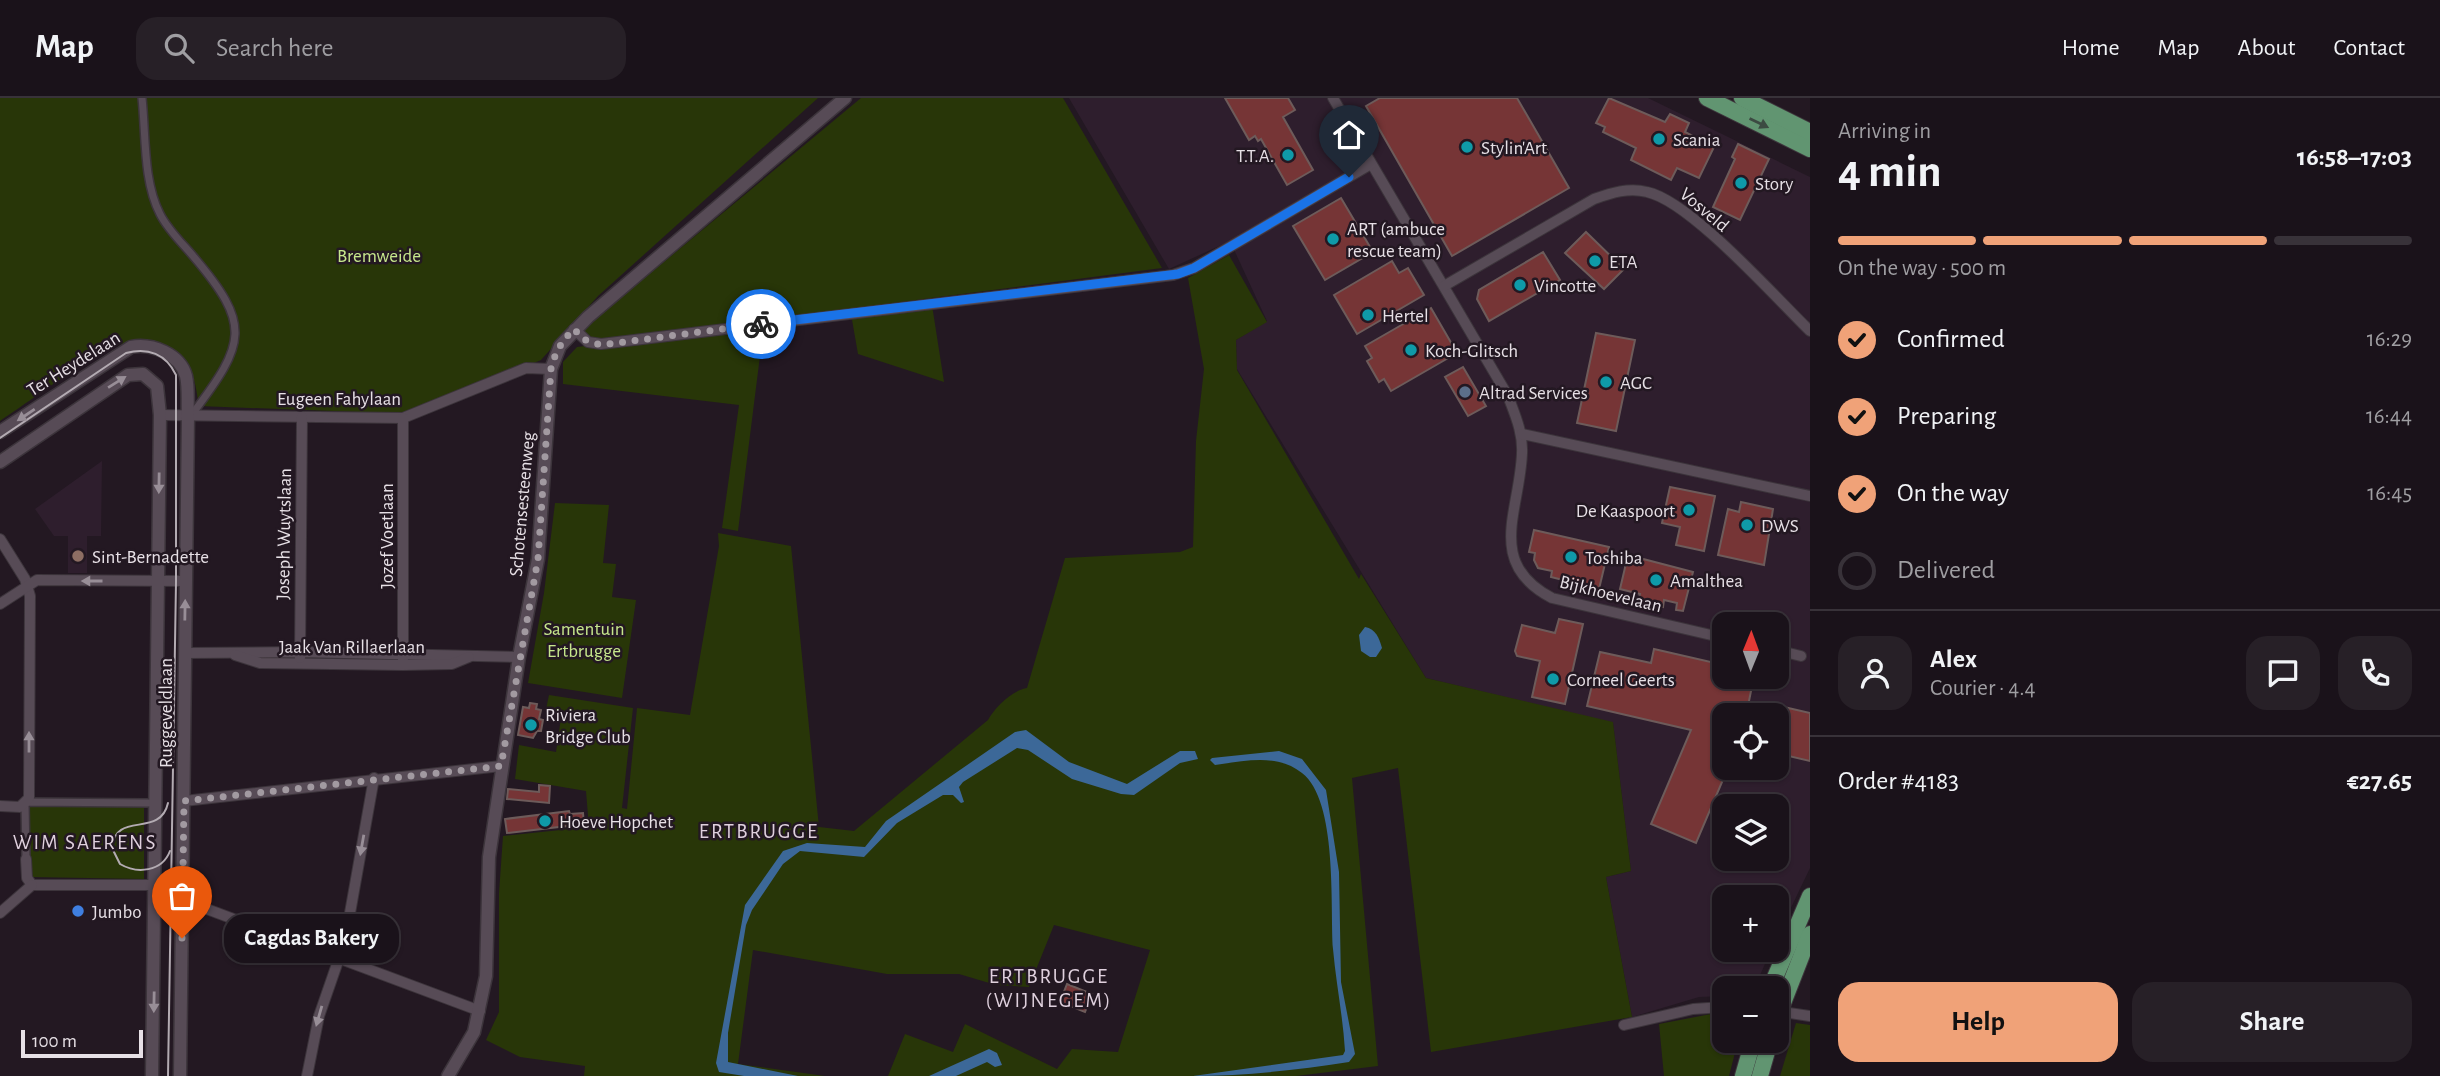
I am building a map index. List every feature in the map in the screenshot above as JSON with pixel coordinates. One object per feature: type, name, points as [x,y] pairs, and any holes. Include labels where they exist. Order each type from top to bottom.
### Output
[{"type":"main road","points":[[1707,98],[1810,149]]},
{"type":"main road","points":[[1742,98],[1810,132]]},
{"type":"main road","points":[[1776,976],[1810,896]]},
{"type":"main road","points":[[1789,985],[1810,934]]},
{"type":"main road","points":[[1743,1076],[1750,1053]]},
{"type":"main road","points":[[1760,1076],[1767,1053]]},
{"type":"street","points":[[142,98],[155,204],[167,226],[224,293],[235,319],[232,355],[190,415]]},
{"type":"street","name":"Schotensesteenweg","points":[[448,1076],[467,1047],[480,1012],[486,976],[489,857],[501,766],[538,559],[551,369],[560,346],[574,329],[845,98]]},
{"type":"street","name":"Bijkhoevelaan","points":[[1333,98],[1508,396],[1522,434],[1521,465],[1510,537],[1513,557],[1524,577],[1552,598],[1712,635]]},
{"type":"street","points":[[574,329],[583,339],[601,345],[1178,274],[1194,268],[1371,164]]},
{"type":"street","name":"Vosveld","points":[[1444,286],[1594,199],[1611,192],[1646,191],[1682,207],[1810,331]]},
{"type":"street","name":"Ter Heydelaan","points":[[0,432],[124,350],[145,346],[170,356]]},
{"type":"street","name":"Ruggeveldlaan","points":[[170,356],[182,367],[186,377],[190,415],[182,746],[184,801],[180,1076]]},
{"type":"street","name":"Eugeen Fahylaan","points":[[160,415],[403,418],[526,368],[551,369]]},
{"type":"street","name":"Ter Heydelaan","points":[[0,462],[128,375],[147,376],[154,382],[160,394]]},
{"type":"street","name":"Ruggeveldlaan","points":[[152,1076],[156,885],[152,803],[160,394]]},
{"type":"street","name":"Joseph Wuytslaan","points":[[300,664],[302,417]]},
{"type":"street","name":"Jozef Voetlaan","points":[[403,418],[403,665]]},
{"type":"street","points":[[1522,434],[1810,496]]},
{"type":"street","points":[[0,539],[28,587],[29,798],[23,804],[27,878],[32,885]]},
{"type":"street","points":[[0,604],[37,580],[186,581]]},
{"type":"street","name":"Jaak Van Rillaerlaan","points":[[185,653],[404,653],[519,657]]},
{"type":"street","name":"Jaak Van Rillaerlaan","points":[[227,653],[260,663],[403,665],[452,664],[476,655]]},
{"type":"street","points":[[1789,653],[1801,656]]},
{"type":"street","points":[[184,801],[501,766]]},
{"type":"street","points":[[307,1076],[319,1016],[345,941],[374,778]]},
{"type":"street","points":[[0,806],[152,803]]},
{"type":"street","points":[[0,913],[32,885],[156,885],[183,899],[480,1012]]},
{"type":"street","points":[[1624,1026],[1693,1009],[1712,1008]]},
{"type":"street","points":[[1789,1015],[1810,1016]]},
{"type":"shaded area","points":[[1069,98],[1648,98],[1810,177],[1810,868],[1789,912],[1789,885],[1712,885],[1712,962],[1766,962],[1760,976],[1712,976],[1712,996],[1699,997],[1632,1017],[1606,877],[1631,871],[1613,723],[1426,678],[1237,369],[1236,340],[1267,321],[1230,241],[1169,269]]},
{"type":"shaded area","points":[[102,461],[101,536],[87,536],[87,573],[68,573],[68,536],[54,536],[35,509]]},
{"type":"green space","name":"Bremweide","points":[[0,98],[818,98],[598,296],[541,360],[412,414],[199,406],[193,378],[183,358],[160,343],[141,340],[118,345],[102,353],[0,421]]},
{"type":"green space","points":[[861,98],[1063,98],[1162,268],[600,341],[586,337],[584,331],[588,325]]},
{"type":"green space","points":[[1229,255],[1267,322],[1236,340],[1237,370],[1359,579],[1361,574],[1426,678],[1613,722],[1631,871],[1606,877],[1632,1017],[1431,1052],[1398,768],[1352,778],[1378,1066],[1296,1076],[888,1076],[905,1034],[953,1052],[965,1024],[1057,1069],[1072,1049],[1118,1052],[1150,950],[1054,925],[1029,987],[996,985],[959,974],[887,974],[753,950],[738,1064],[825,1076],[584,1076],[585,1066],[520,1057],[486,1040],[499,1012],[499,893],[503,836],[589,827],[586,791],[515,779],[519,745],[556,752],[561,718],[545,714],[549,695],[633,708],[622,808],[627,809],[637,708],[690,715],[719,546],[718,533],[791,546],[819,827],[854,831],[988,720],[1005,700],[1027,688],[1065,558],[1180,552],[1193,547],[1196,441],[1204,369],[1188,278]]},
{"type":"green space","points":[[932,305],[944,382],[858,354],[851,314]]},
{"type":"green space","points":[[764,324],[738,531],[722,528],[739,405],[563,384],[563,362],[577,347]]},
{"type":"green space","name":"Samentuin Ertbrugge","points":[[555,503],[609,505],[603,563],[616,564],[612,597],[636,600],[622,698],[528,683],[544,593]]},
{"type":"green space","points":[[30,805],[144,805],[144,879],[30,877]]},
{"type":"green space","points":[[1712,1014],[1712,1053],[1735,1053],[1729,1076],[1664,1076],[1659,1024]]},
{"type":"green space","points":[[1796,1023],[1810,1025],[1810,1076],[1780,1076]]},
{"type":"water","points":[[1365,627],[1374,632],[1380,641],[1382,648],[1376,657],[1370,657],[1361,651],[1359,635]]},
{"type":"water","points":[[1026,730],[1069,762],[1127,784],[1180,751],[1195,751],[1198,759],[1180,763],[1134,795],[1121,794],[1072,779],[1028,750],[1017,748],[963,782],[959,787],[964,802],[961,803],[953,795],[943,795],[897,823],[864,857],[800,851],[783,864],[752,910],[746,925],[728,1033],[728,1062],[798,1076],[744,1076],[719,1072],[716,1063],[745,905],[783,851],[807,843],[865,847],[886,821],[1015,732]]},
{"type":"water","points":[[1279,751],[1302,759],[1326,790],[1339,872],[1341,982],[1355,1054],[1349,1062],[1310,1068],[1193,1076],[1343,1055],[1345,1051],[1333,949],[1330,855],[1322,806],[1314,787],[1302,773],[1282,763],[1260,760],[1215,765],[1210,760]]},
{"type":"water","points":[[989,1049],[997,1053],[1002,1065],[995,1067],[987,1062],[956,1076],[929,1076]]},
{"type":"building","name":"T.T.A.","points":[[1225,98],[1288,98],[1295,110],[1283,117],[1313,170],[1287,185],[1261,139],[1258,141],[1255,136],[1249,140]]},
{"type":"building","name":"Stylin'Art","points":[[1380,98],[1517,98],[1569,188],[1452,256],[1366,106]]},
{"type":"building","name":"Scania","points":[[1609,98],[1665,122],[1670,114],[1689,123],[1685,132],[1714,147],[1699,178],[1677,168],[1671,180],[1631,160],[1636,148],[1603,132],[1605,127],[1596,123]]},
{"type":"building","name":"Story","points":[[1738,144],[1769,159],[1740,220],[1713,207],[1735,159],[1732,157]]},
{"type":"building","name":"ART (ambuce rescue team)","points":[[1341,198],[1373,252],[1325,280],[1293,226]]},
{"type":"building","name":"ETA","points":[[1586,232],[1624,269],[1604,289],[1565,253]]},
{"type":"building","name":"Vincotte","points":[[1543,252],[1560,280],[1489,321],[1477,299],[1479,290]]},
{"type":"building","name":"Hertel","points":[[1392,261],[1399,273],[1408,268],[1424,295],[1357,334],[1334,295]]},
{"type":"building","name":"Koch-Glitsch","points":[[1431,308],[1457,353],[1391,391],[1384,379],[1379,382],[1367,361],[1372,358],[1365,346]]},
{"type":"building","name":"AGC","points":[[1596,333],[1635,340],[1616,431],[1577,423]]},
{"type":"building","name":"Altrad Services","points":[[1463,367],[1486,406],[1468,416],[1445,377]]},
{"type":"building","name":"De Kaaspoort","points":[[1670,487],[1715,496],[1704,551],[1676,545],[1680,527],[1662,523]]},
{"type":"building","name":"DWS","points":[[1741,502],[1773,509],[1764,565],[1718,555],[1728,509],[1739,512]]},
{"type":"building","name":"Toshiba","points":[[1534,530],[1609,547],[1599,589],[1551,577],[1552,571],[1538,568],[1534,560],[1535,553],[1529,552]]},
{"type":"building","name":"Amalthea","points":[[1628,555],[1693,572],[1683,611],[1676,610],[1677,603],[1664,600],[1663,607],[1638,601],[1640,594],[1620,589]]},
{"type":"building","name":"Corneel Geerts","points":[[1559,619],[1583,624],[1565,704],[1532,697],[1540,661],[1517,656],[1515,651],[1522,625],[1555,633]]},
{"type":"building","points":[[1654,649],[1712,662],[1712,690],[1751,690],[1749,703],[1712,703],[1712,780],[1723,780],[1717,794],[1712,794],[1712,806],[1696,843],[1651,824],[1691,730],[1587,706],[1600,652],[1651,663]]},
{"type":"building","name":"Riviera Bridge Club","points":[[530,703],[537,704],[536,709],[541,710],[539,719],[543,720],[541,731],[537,731],[533,738],[518,735],[523,707],[529,708]]},
{"type":"building","points":[[1789,708],[1810,713],[1810,761],[1789,756]]},
{"type":"building","points":[[539,785],[550,786],[549,803],[507,799],[508,789],[539,792]]},
{"type":"building","name":"Hoeve Hopchet","points":[[569,811],[570,814],[583,813],[584,824],[507,833],[505,819]]},
{"type":"building","points":[[1067,984],[1092,994],[1085,1012],[1060,1002]]},
{"type":"tram line","points":[[0,438],[126,353],[142,351],[162,357],[176,375],[176,582],[168,1076]]},
{"type":"tram line","points":[[168,803],[163,814],[156,820],[121,830],[115,837],[112,848],[120,864],[141,870],[155,867],[170,851]]},
{"type":"way so far","points":[[182,938],[184,801],[501,766],[538,559],[551,369],[556,352],[574,329],[588,342],[601,345],[761,324]]},
{"type":"place","name":"Scania","points":[[1659,139]]},
{"type":"place","name":"Stylin'Art","points":[[1467,147]]},
{"type":"place","name":"T.T.A.","points":[[1288,155]]},
{"type":"place","name":"Story","points":[[1741,183]]},
{"type":"place","name":"ART (ambuce rescue team)","points":[[1333,239]]},
{"type":"place","name":"ETA","points":[[1595,261]]},
{"type":"place","name":"Vincotte","points":[[1520,285]]},
{"type":"place","name":"Hertel","points":[[1368,315]]},
{"type":"place","name":"Koch-Glitsch","points":[[1411,350]]},
{"type":"place","name":"AGC","points":[[1606,382]]},
{"type":"place","name":"Altrad Services","points":[[1465,392]]},
{"type":"place","name":"De Kaaspoort","points":[[1689,510]]},
{"type":"place","name":"DWS","points":[[1747,525]]},
{"type":"place","name":"Sint-Bernadette","points":[[78,556]]},
{"type":"place","name":"Toshiba","points":[[1571,557]]},
{"type":"place","name":"Amalthea","points":[[1656,580]]},
{"type":"place","name":"Corneel Geerts","points":[[1553,679]]},
{"type":"place","name":"Riviera Bridge Club","points":[[531,725]]},
{"type":"place","name":"Hoeve Hopchet","points":[[545,821]]},
{"type":"place","name":"Jumbo","points":[[78,911]]},
{"type":"place","name":"Cagdas Bakery","points":[[182,938]]},
{"type":"district","name":"ERTBRUGGE","points":[[759,831]]},
{"type":"district","name":"WIM SAERENS","points":[[85,842]]},
{"type":"district","name":"ERTBRUGGE (WIJNEGEM)","points":[[1049,988]]},
{"type":"route","points":[[761,324],[1178,274],[1194,268],[1349,177]]}]
